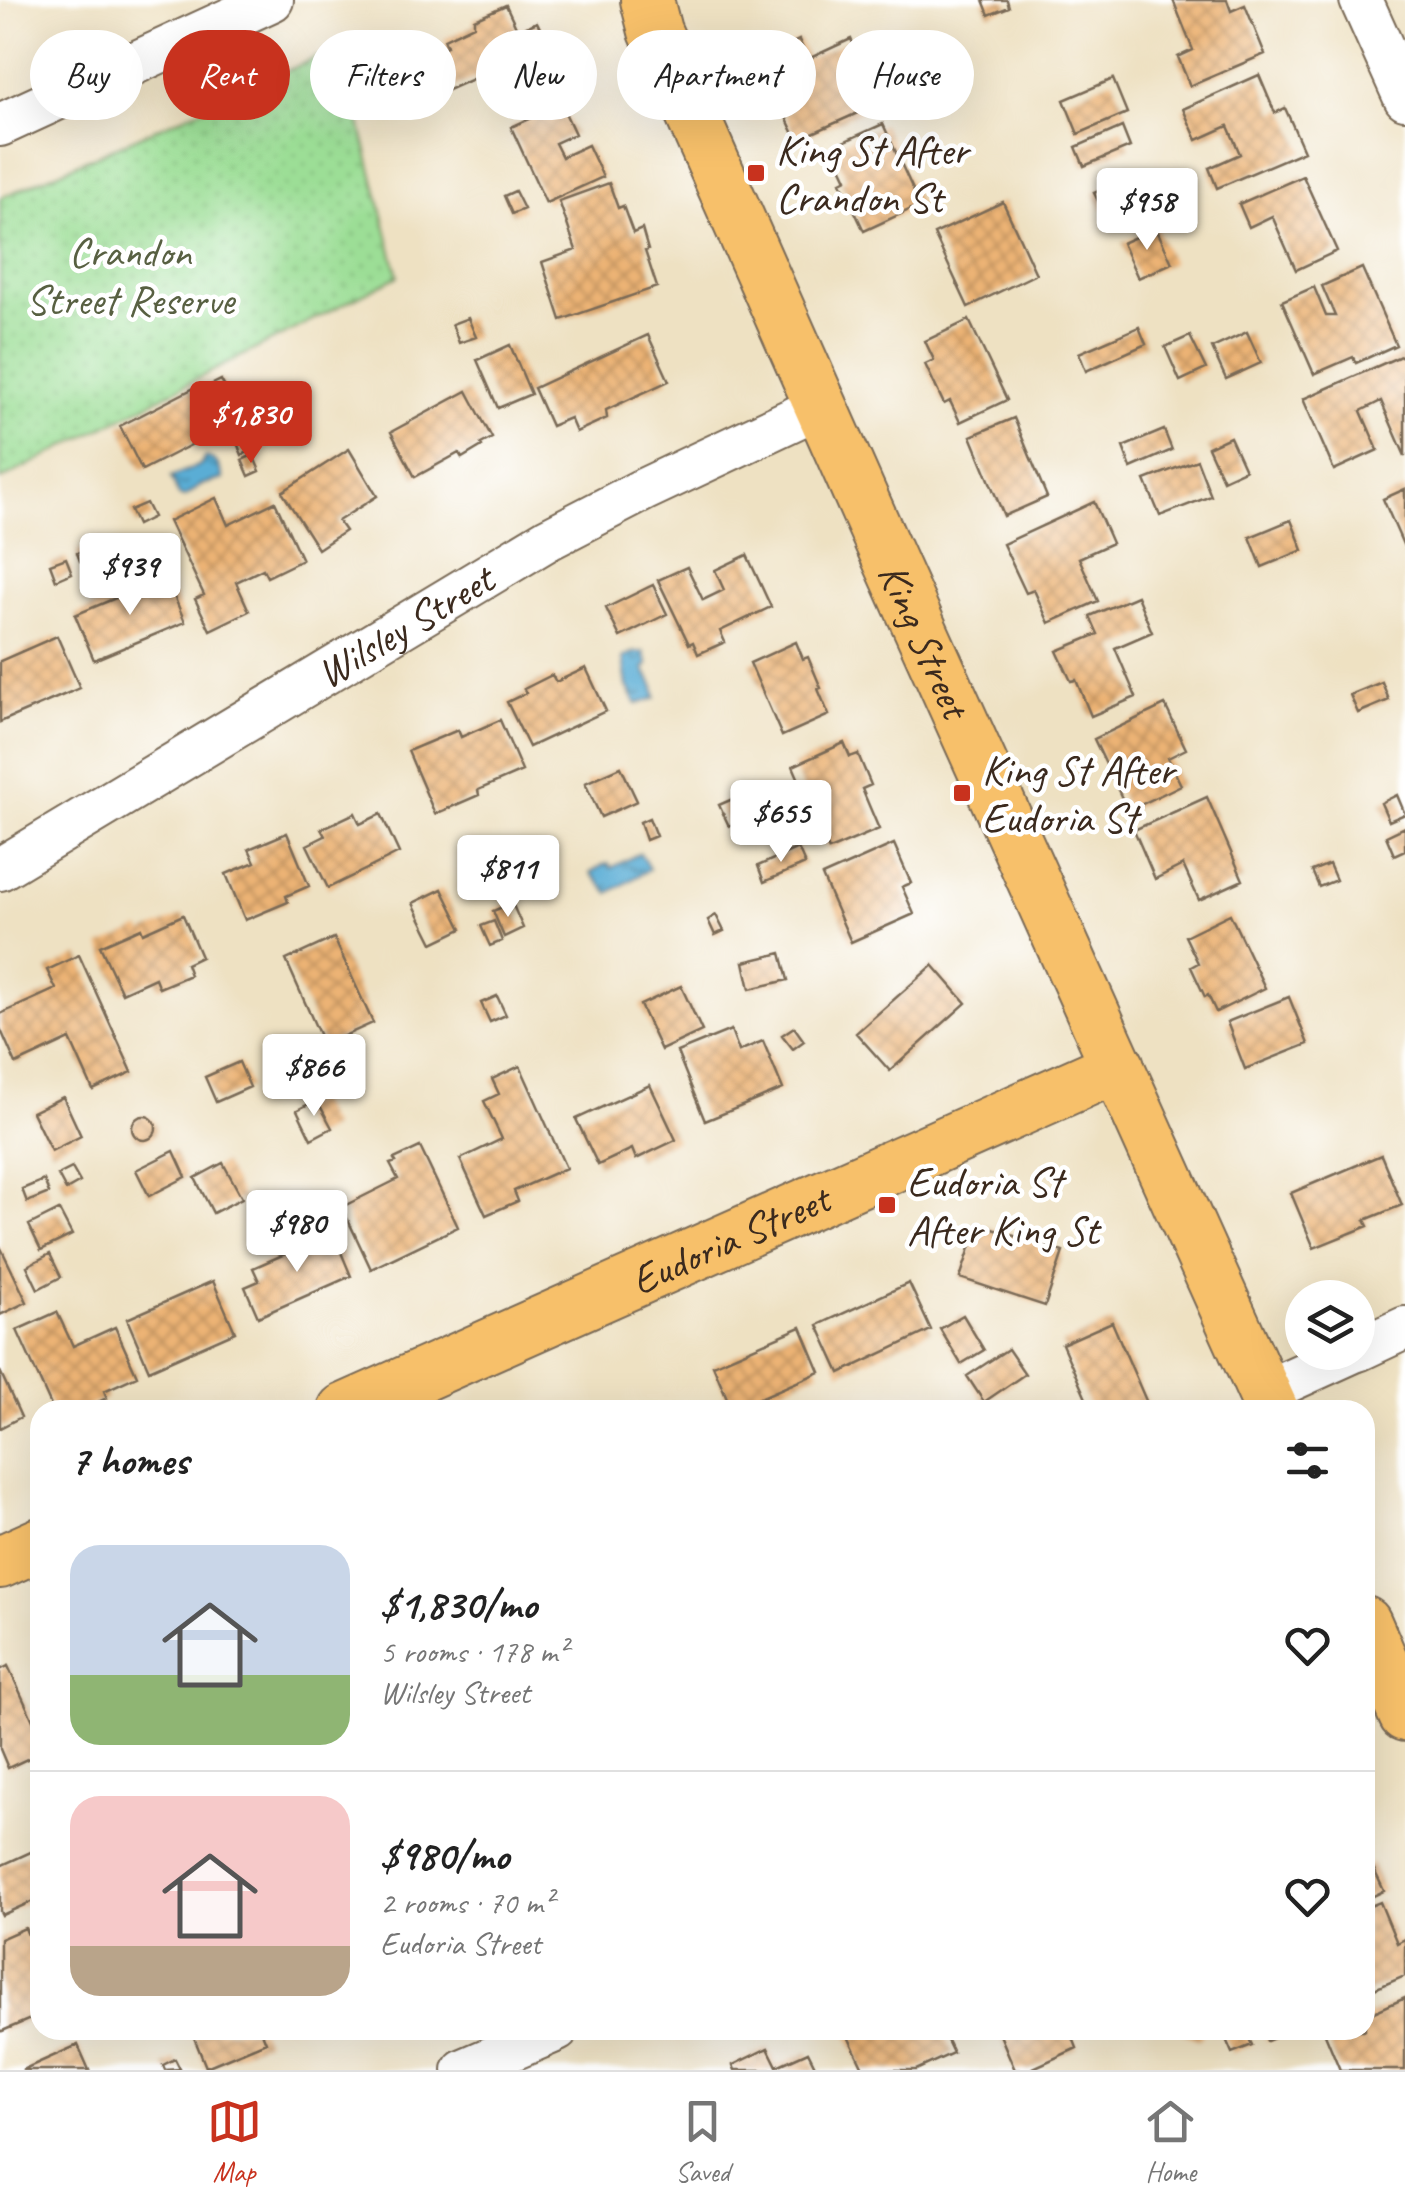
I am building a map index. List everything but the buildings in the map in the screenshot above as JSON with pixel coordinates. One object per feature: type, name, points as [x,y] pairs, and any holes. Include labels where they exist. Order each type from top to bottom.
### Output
[{"type":"main road","name":"King Street","points":[[644,10],[1268,1400]]},
{"type":"main road","name":"Eudoria Street","points":[[366,1400],[1118,1066]]},
{"type":"main road","points":[[0,1562],[30,1548]]},
{"type":"main road","points":[[1375,1646],[1405,1714]]},
{"type":"street","points":[[0,125],[272,0]]},
{"type":"street","points":[[1361,0],[1405,98]]},
{"type":"street","name":"Wilsley Street","points":[[0,869],[548,539],[821,406]]},
{"type":"street","points":[[1375,1342],[1405,1328]]},
{"type":"street","points":[[1270,1400],[1322,1370]]},
{"type":"street","points":[[464,2070],[533,2040]]},
{"type":"green space","name":"Crandon Street Reserve","points":[[310,61],[310,120],[359,120],[398,276],[0,480],[0,198],[176,120],[290,120],[290,70]]},
{"type":"water","points":[[205,457],[216,462],[223,479],[201,485],[185,497],[179,496],[171,477],[200,465]]},
{"type":"water","points":[[644,652],[648,665],[644,668],[656,698],[637,704],[627,686],[623,658]]},
{"type":"water","points":[[640,853],[649,869],[609,893],[591,873],[603,865],[609,864],[611,868]]},
{"type":"place","name":"King St After Crandon St","points":[[756,173]]},
{"type":"place","name":"King St After Eudoria St","points":[[962,793]]},
{"type":"place","name":"Eudoria St After King St","points":[[887,1205]]}]
